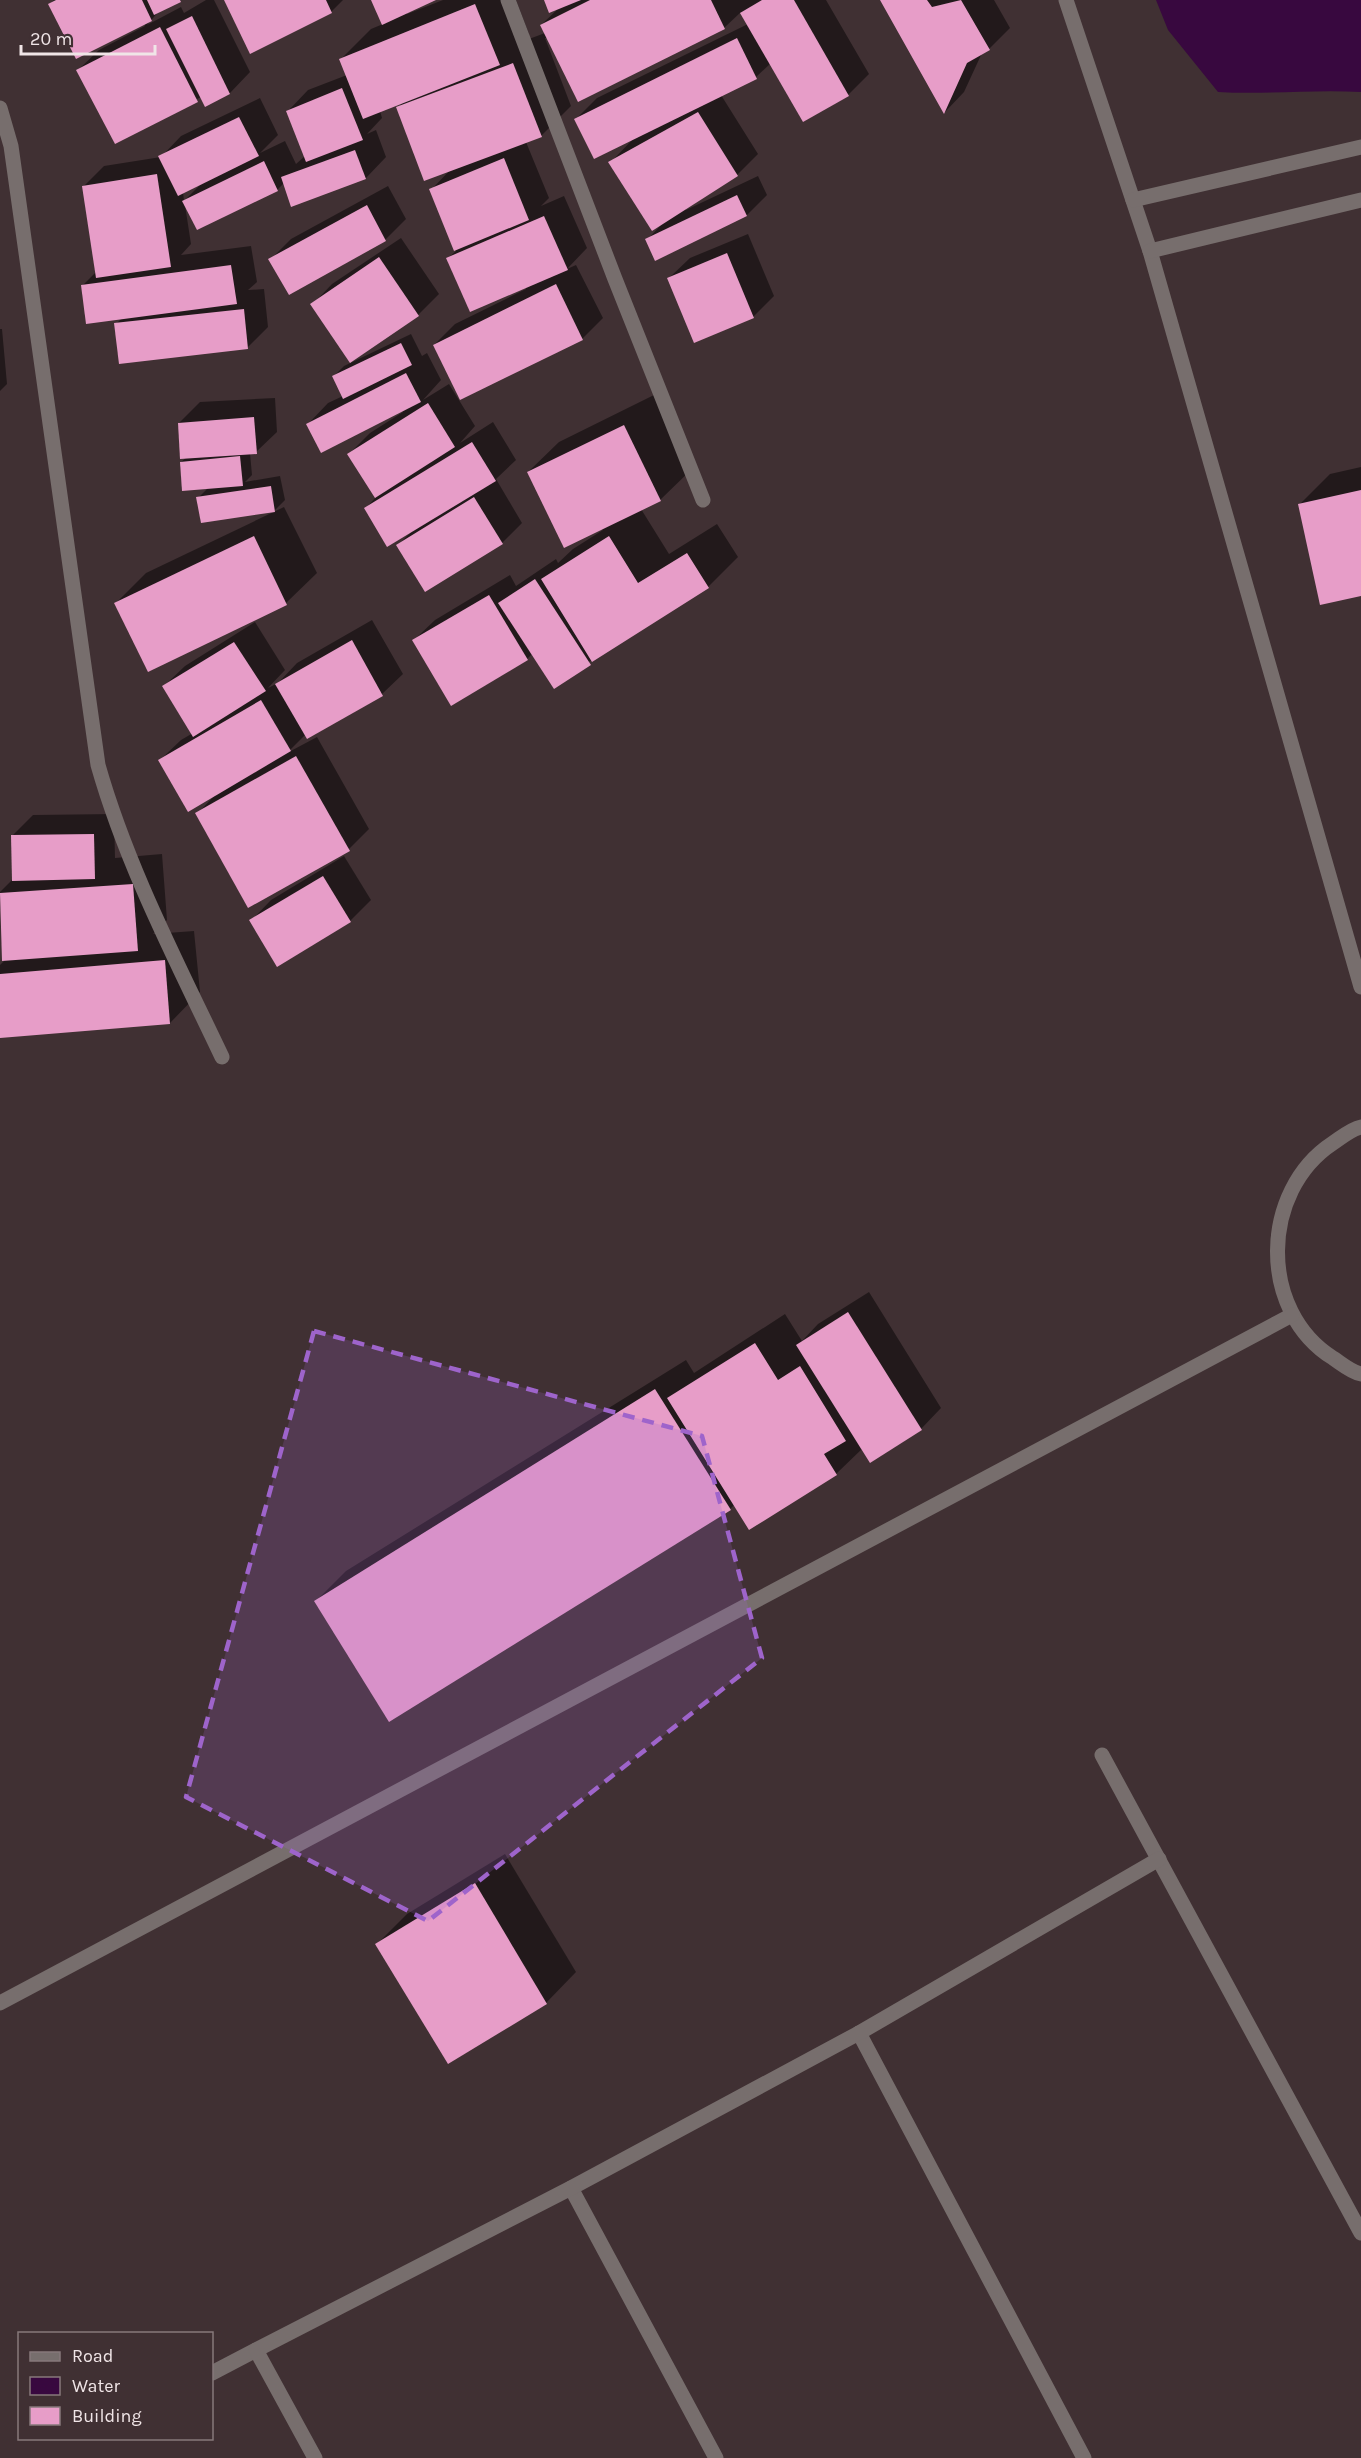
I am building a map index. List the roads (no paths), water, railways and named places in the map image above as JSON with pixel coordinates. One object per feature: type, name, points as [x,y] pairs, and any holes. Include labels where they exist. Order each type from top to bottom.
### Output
[{"type":"street","points":[[508,0],[703,500]]},
{"type":"street","points":[[1066,0],[1150,251],[1361,987]]},
{"type":"street","points":[[0,108],[12,146],[98,765],[107,797],[150,904],[222,1057]]},
{"type":"street","points":[[1133,200],[1361,147]]},
{"type":"street","points":[[1150,251],[1361,200]]},
{"type":"street","points":[[1361,1127],[1319,1152],[1292,1186],[1277,1228],[1278,1272],[1292,1315],[1319,1350],[1361,1374]]},
{"type":"street","points":[[0,2003],[1292,1315]]},
{"type":"street","points":[[1102,1755],[1361,2233]]},
{"type":"street","points":[[213,2372],[571,2188],[859,2033],[1159,1859]]},
{"type":"street","points":[[859,2033],[1084,2458]]},
{"type":"street","points":[[571,2188],[716,2458]]},
{"type":"street","points":[[256,2350],[315,2458]]},
{"type":"water","points":[[1156,0],[1361,0],[1361,92],[1218,92],[1168,30]]}]
